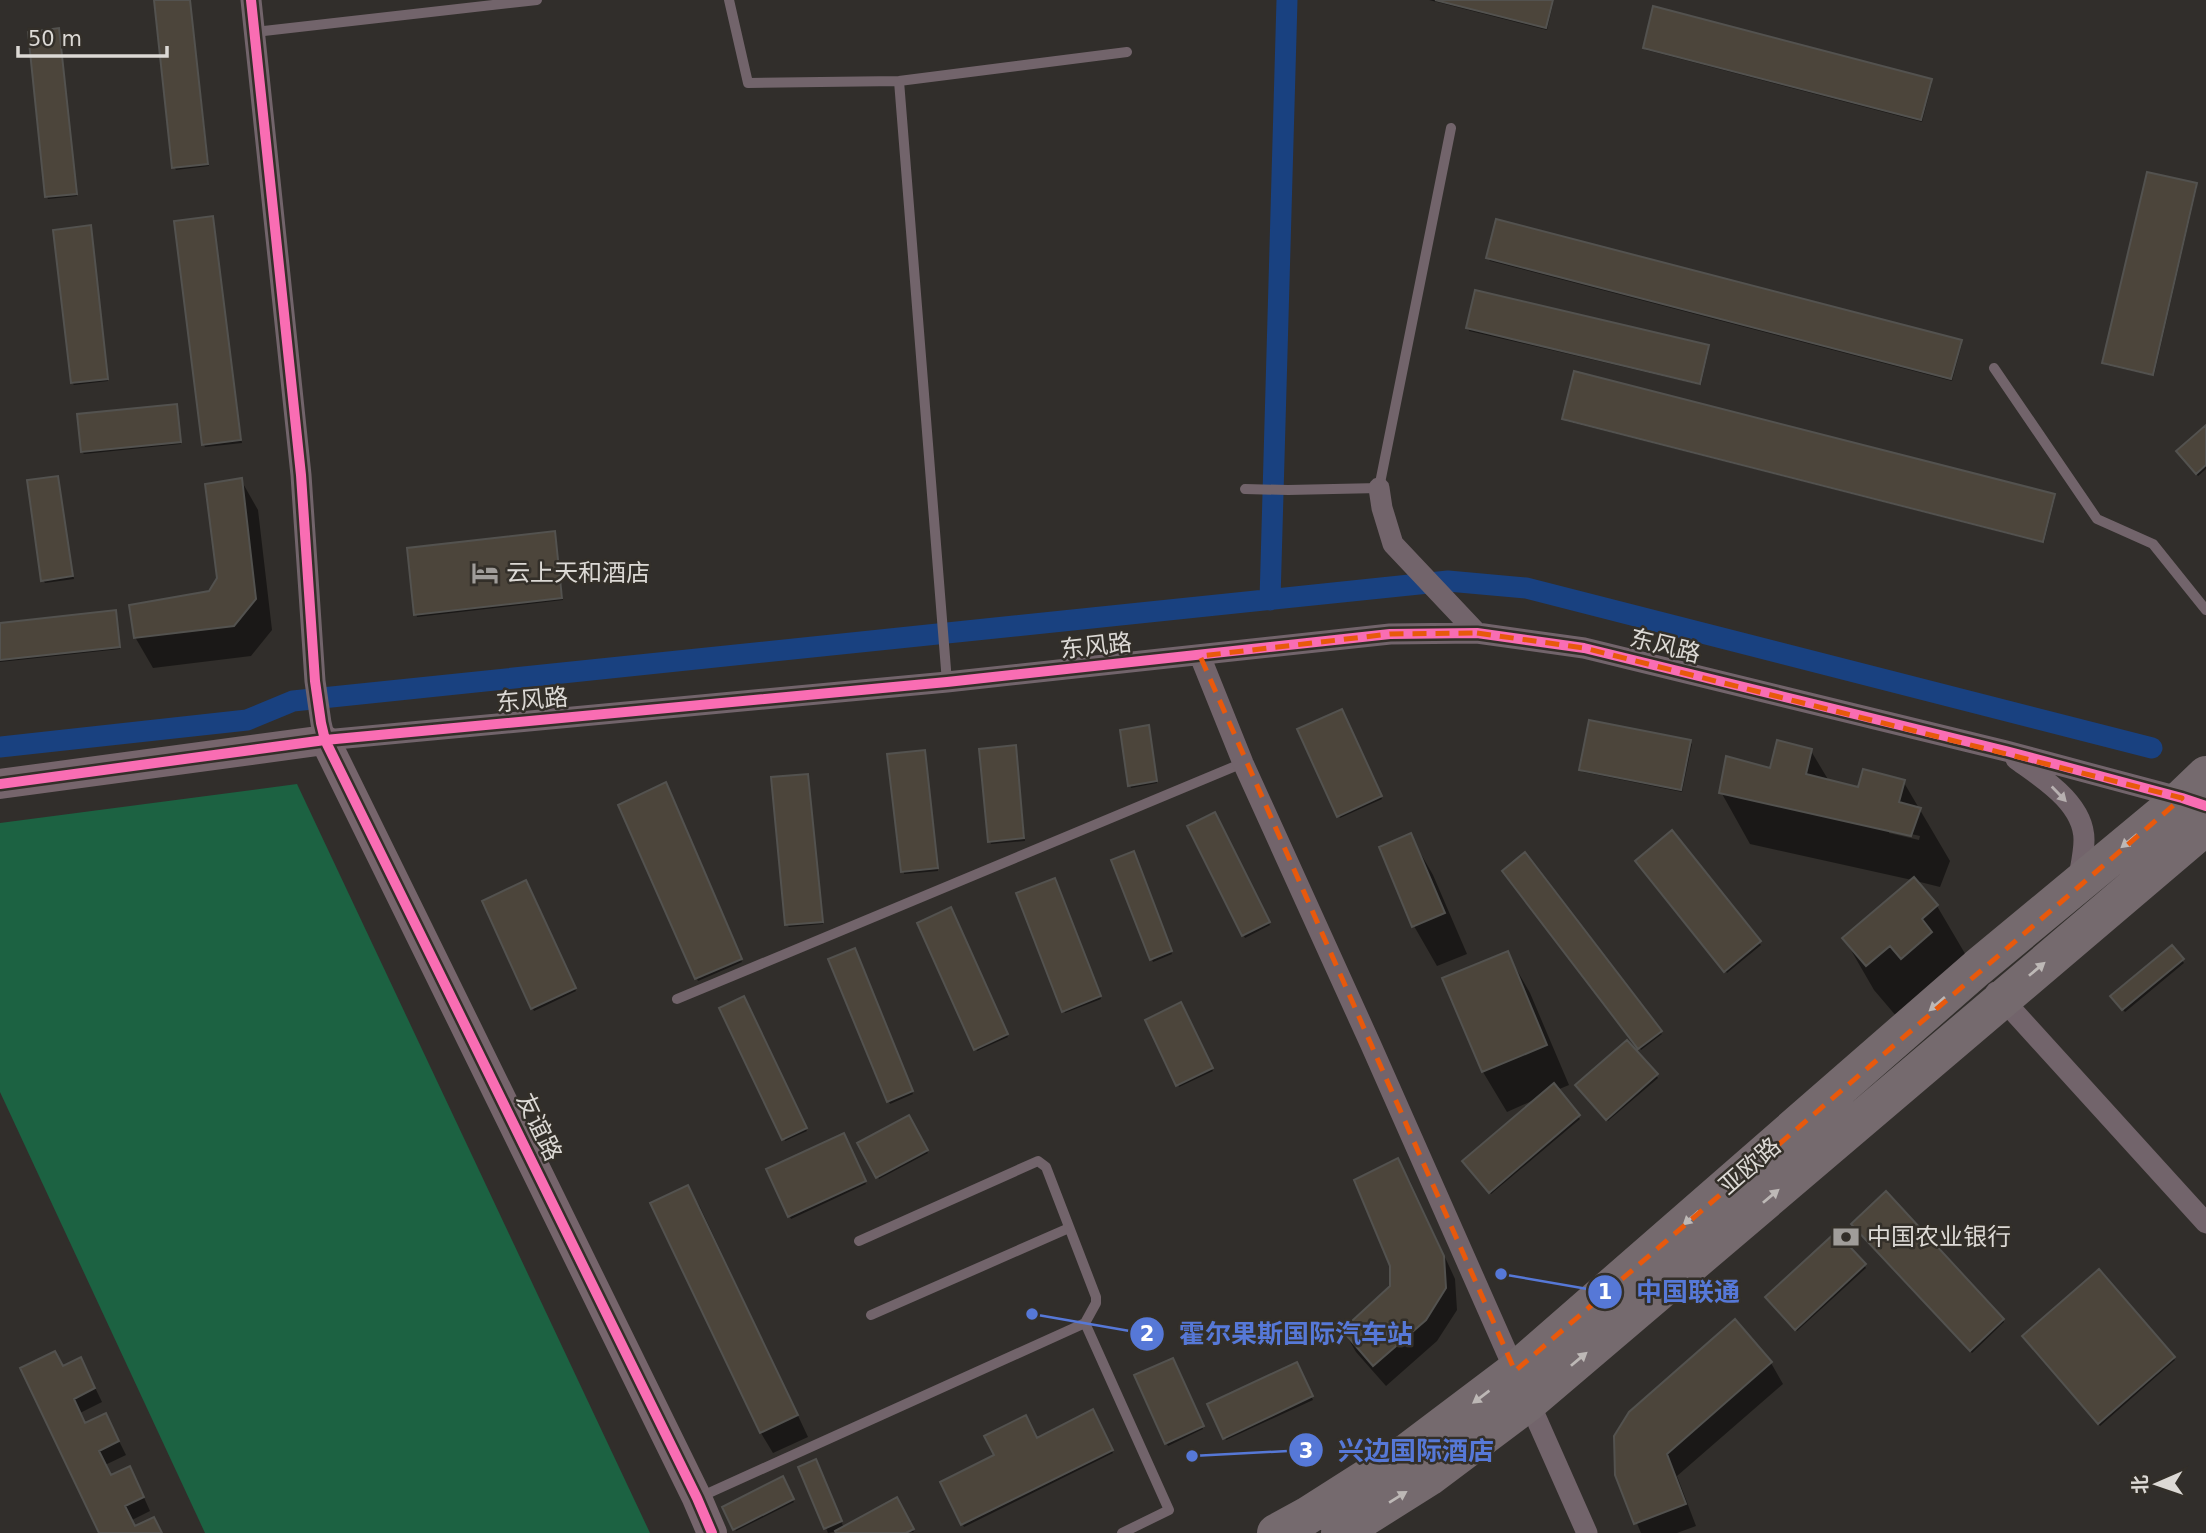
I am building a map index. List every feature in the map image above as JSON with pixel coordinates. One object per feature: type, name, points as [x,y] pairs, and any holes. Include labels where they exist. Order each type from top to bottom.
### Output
[{"type":"highway","name":"亚欧路","points":[[1340,1533],[1429,1477],[1522,1386],[1977,968],[2077,885],[2200,801]]},
{"type":"highway","name":"亚欧路","points":[[1276,1533],[1409,1451],[1522,1386],[2001,999],[2200,801]]},
{"type":"street","points":[[251,0],[301,475],[316,681],[323,731]]},
{"type":"street","points":[[1379,488],[1393,544],[1477,633]]},
{"type":"street","name":"东风路","points":[[0,784],[323,731],[947,682],[1390,634],[1477,633],[1584,648],[2200,801]]},
{"type":"street","points":[[1200,656],[1243,763],[1587,1533]]},
{"type":"street","name":"友谊路","points":[[323,731],[712,1533]]},
{"type":"street","points":[[2006,751],[2048,782],[2070,805],[2080,822],[2084,839],[2077,885]]},
{"type":"street","points":[[1977,968],[2001,999],[2206,1223]]},
{"type":"lane","points":[[255,32],[537,0]]},
{"type":"lane","points":[[729,0],[748,83],[899,81],[1127,52]]},
{"type":"lane","points":[[899,81],[947,682]]},
{"type":"lane","points":[[1245,489],[1379,488],[1451,128]]},
{"type":"lane","points":[[1994,368],[2097,519],[2153,544],[2206,610]]},
{"type":"lane","points":[[677,999],[1243,763]]},
{"type":"lane","points":[[697,1498],[1085,1323],[1096,1300],[1046,1167],[1041,1162],[1034,1161],[859,1241]]},
{"type":"lane","points":[[871,1315],[1069,1228]]},
{"type":"lane","points":[[1085,1323],[1169,1510],[1122,1533]]},
{"type":"highlighted area","points":[[1477,633],[1584,648],[2182,798],[1515,1371],[1200,656],[1390,634]]},
{"type":"green space","points":[[297,784],[650,1533],[205,1533],[0,1092],[0,823]]},
{"type":"building","points":[[154,0],[190,0],[208,164],[172,168]]},
{"type":"building","points":[[1435,0],[1553,0],[1546,28]]},
{"type":"building","points":[[1653,6],[1932,79],[1921,120],[1643,48]]},
{"type":"building","points":[[59,28],[77,194],[45,197],[28,32]]},
{"type":"building","points":[[2147,172],[2197,183],[2153,375],[2102,363]]},
{"type":"building","points":[[213,216],[241,440],[202,445],[174,221]]},
{"type":"building","points":[[1496,219],[1962,340],[1951,379],[1486,258]]},
{"type":"building","points":[[91,225],[108,379],[71,383],[53,230]]},
{"type":"building","points":[[1475,290],[1709,345],[1700,384],[1466,328]]},
{"type":"building","points":[[1574,371],[2055,494],[2043,542],[1562,419]]},
{"type":"building","points":[[177,404],[181,442],[81,452],[77,414]]},
{"type":"building","points":[[2206,425],[2206,465],[2196,474],[2176,451]]},
{"type":"building","points":[[58,476],[73,576],[41,581],[27,480]]},
{"type":"building","points":[[242,478],[256,599],[234,626],[134,638],[129,605],[209,591],[217,578],[205,484]]},
{"type":"building","points":[[555,531],[562,598],[414,615],[407,548]]},
{"type":"building","points":[[116,610],[120,647],[0,660],[0,623]]},
{"type":"building","points":[[1342,709],[1382,796],[1337,817],[1297,729]]},
{"type":"building","points":[[1589,720],[1691,740],[1681,790],[1579,770]]},
{"type":"building","points":[[1149,725],[1157,781],[1128,786],[1120,730]]},
{"type":"building","points":[[1777,740],[1812,749],[1806,774],[1858,787],[1863,769],[1905,780],[1899,802],[1921,808],[1911,836],[1719,793],[1726,756],[1770,768]]},
{"type":"building","points":[[1016,745],[1024,838],[988,842],[979,749]]},
{"type":"building","points":[[925,750],[938,868],[901,872],[887,754]]},
{"type":"building","points":[[808,774],[823,922],[785,925],[771,777]]},
{"type":"building","points":[[666,782],[742,959],[695,979],[618,805]]},
{"type":"building","points":[[1215,812],[1270,922],[1242,936],[1187,826]]},
{"type":"building","points":[[1672,830],[1761,941],[1724,972],[1635,861]]},
{"type":"building","points":[[1411,833],[1445,913],[1412,927],[1379,847]]},
{"type":"building","points":[[1134,851],[1172,951],[1150,960],[1111,860]]},
{"type":"building","points":[[1525,852],[1662,1031],[1638,1049],[1502,871]]},
{"type":"building","points":[[1914,877],[1938,905],[1922,919],[1932,932],[1901,959],[1890,946],[1866,966],[1842,938]]},
{"type":"building","points":[[1055,878],[1101,996],[1062,1012],[1016,893]]},
{"type":"building","points":[[526,880],[576,988],[531,1009],[482,901]]},
{"type":"building","points":[[951,907],[1008,1034],[974,1050],[917,923]]},
{"type":"building","points":[[2172,945],[2184,959],[2122,1010],[2110,996]]},
{"type":"building","points":[[855,948],[913,1091],[887,1102],[828,959]]},
{"type":"building","points":[[1508,951],[1547,1045],[1482,1072],[1442,978]]},
{"type":"building","points":[[744,996],[807,1128],[782,1140],[719,1008]]},
{"type":"building","points":[[1181,1002],[1213,1068],[1176,1086],[1145,1020]]},
{"type":"building","points":[[1627,1040],[1658,1074],[1606,1120],[1575,1085]]},
{"type":"building","points":[[1554,1083],[1580,1115],[1489,1193],[1462,1161]]},
{"type":"building","points":[[909,1115],[928,1150],[876,1178],[857,1143]]},
{"type":"building","points":[[844,1133],[866,1181],[788,1217],[766,1169]]},
{"type":"building","points":[[1398,1158],[1444,1256],[1446,1288],[1426,1320],[1373,1366],[1342,1330],[1390,1286],[1390,1266],[1354,1180]]},
{"type":"building","points":[[688,1185],[798,1415],[760,1433],[650,1203]]},
{"type":"building","points":[[1886,1191],[2004,1319],[1970,1351],[1851,1224]]},
{"type":"building","points":[[1836,1232],[1866,1264],[1795,1330],[1765,1297]]},
{"type":"building","points":[[2099,1269],[2175,1357],[2098,1424],[2022,1336]]},
{"type":"building","points":[[1735,1319],[1772,1362],[1667,1454],[1686,1504],[1634,1524],[1615,1475],[1614,1436],[1629,1412]]},
{"type":"building","points":[[55,1351],[63,1366],[81,1357],[95,1388],[74,1399],[85,1423],[106,1413],[119,1441],[99,1451],[111,1475],[130,1466],[144,1497],[125,1506],[135,1526],[154,1517],[162,1533],[99,1533],[20,1368]]},
{"type":"building","points":[[1173,1358],[1204,1426],[1165,1444],[1134,1375]]},
{"type":"building","points":[[1297,1362],[1313,1396],[1223,1439],[1207,1404]]},
{"type":"building","points":[[1093,1409],[1113,1450],[961,1525],[940,1482],[994,1455],[984,1436],[1026,1415],[1037,1438]]},
{"type":"building","points":[[816,1459],[842,1521],[824,1529],[798,1467]]},
{"type":"building","points":[[783,1476],[794,1499],[733,1530],[722,1507]]},
{"type":"building","points":[[897,1497],[914,1529],[906,1533],[836,1533],[835,1531]]},
{"type":"waterway","points":[[1270,600],[1287,0]]},
{"type":"waterway","points":[[0,747],[247,720],[293,701],[1448,581],[1526,588],[2152,748]]},
{"type":"cycle path","points":[[251,0],[301,475],[315,681],[325,740],[712,1533]]},
{"type":"cycle path","points":[[0,784],[325,740],[947,682],[1390,634],[1477,633],[1584,648],[2006,751],[2206,806]]},
{"type":"place","name":"云上天和酒店","points":[[485,573]]},
{"type":"place","name":"中国农业银行","points":[[1846,1237]]},
{"type":"place","name":"中国联通","points":[[1501,1274]]},
{"type":"place","name":"霍尔果斯国际汽车站","points":[[1032,1314]]},
{"type":"place","name":"兴边国际酒店","points":[[1192,1456]]}]
